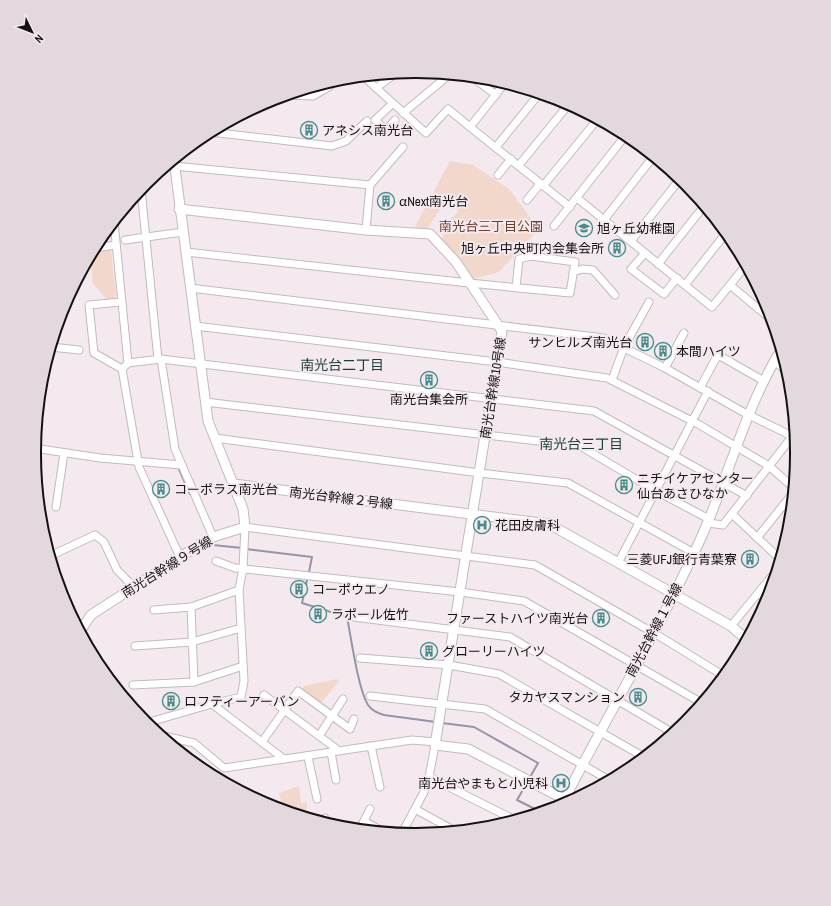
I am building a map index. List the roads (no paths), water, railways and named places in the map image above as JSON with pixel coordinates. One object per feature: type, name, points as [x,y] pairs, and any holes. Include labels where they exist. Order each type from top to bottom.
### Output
[{"type":"street","points":[[376,88],[387,79]]},
{"type":"street","points":[[403,113],[444,79]]},
{"type":"street","points":[[369,82],[392,104],[426,133],[448,109],[570,207]]},
{"type":"street","points":[[483,85],[496,95]]},
{"type":"street","points":[[470,127],[501,89]]},
{"type":"street","points":[[303,96],[314,96],[324,90]]},
{"type":"street","points":[[496,147],[536,98]]},
{"type":"street","points":[[392,104],[375,120],[386,130],[395,120]]},
{"type":"street","points":[[519,165],[564,109]]},
{"type":"street","points":[[221,133],[332,146],[346,141],[367,121]]},
{"type":"street","points":[[527,200],[542,185],[594,124]]},
{"type":"street","points":[[554,226],[622,141]]},
{"type":"street","points":[[366,230],[370,185],[404,147]]},
{"type":"street","points":[[498,175],[511,159]]},
{"type":"street","points":[[604,221],[650,161]]},
{"type":"street","points":[[179,163],[370,185]]},
{"type":"street","points":[[154,721],[241,697],[244,681],[239,590],[243,568],[245,527],[243,509],[208,421],[174,167]]},
{"type":"street","points":[[631,241],[676,184]]},
{"type":"street","points":[[142,198],[160,359],[175,449],[213,538]]},
{"type":"street","points":[[576,198],[712,307],[742,270]]},
{"type":"street","name":"南光台幹線10号線","points":[[179,209],[366,230],[430,234],[456,262],[502,332],[435,744]]},
{"type":"street","points":[[658,264],[701,210]]},
{"type":"street","points":[[115,230],[128,364]]},
{"type":"street","points":[[125,240],[182,232]]},
{"type":"street","points":[[685,285],[722,238]]},
{"type":"street","points":[[103,247],[116,245]]},
{"type":"street","points":[[186,252],[516,288],[570,293],[575,262],[531,256],[519,259],[516,288]]},
{"type":"street","points":[[645,253],[631,269],[664,294],[677,278]]},
{"type":"street","points":[[573,272],[582,269],[593,270],[615,295]]},
{"type":"street","points":[[730,285],[761,311]]},
{"type":"street","points":[[190,288],[604,338],[666,368],[749,414],[789,433]]},
{"type":"street","points":[[121,302],[89,305],[94,353],[122,369]]},
{"type":"street","points":[[612,380],[624,347],[649,302]]},
{"type":"street","points":[[195,326],[497,362],[607,378],[693,421],[769,466],[789,483]]},
{"type":"street","points":[[666,368],[684,333]]},
{"type":"street","points":[[57,348],[79,350]]},
{"type":"street","points":[[700,388],[716,358],[720,356],[764,381]]},
{"type":"street","name":"南光台幹線１号線","points":[[567,795],[582,765],[674,595],[708,521],[749,414],[777,356]]},
{"type":"street","points":[[122,369],[128,364],[160,359],[594,411],[747,496]]},
{"type":"street","points":[[774,361],[779,365]]},
{"type":"street","points":[[122,369],[138,467],[180,557]]},
{"type":"street","points":[[618,563],[708,391]]},
{"type":"street","points":[[205,402],[580,446],[708,521],[722,525],[747,496],[789,441]]},
{"type":"street","points":[[215,438],[480,473],[568,483],[694,553]]},
{"type":"street","points":[[41,449],[181,466]]},
{"type":"street","points":[[56,507],[64,452]]},
{"type":"street","name":"南光台幹線２号線","points":[[234,484],[549,524],[731,626],[742,636]]},
{"type":"street","points":[[757,538],[787,500]]},
{"type":"street","points":[[732,514],[776,555]]},
{"type":"street","points":[[245,527],[535,565],[654,633],[719,673]]},
{"type":"street","name":"南光台幹線９号線","points":[[83,626],[91,616],[180,557],[213,538],[245,527]]},
{"type":"street","points":[[55,554],[95,535],[104,542],[117,570],[134,587]]},
{"type":"street","points":[[216,561],[236,568],[460,592],[524,601],[697,701]]},
{"type":"street","points":[[731,626],[766,584]]},
{"type":"street","points":[[154,610],[191,607],[239,590]]},
{"type":"street","points":[[191,607],[194,682]]},
{"type":"street","points":[[354,617],[510,637],[668,730]]},
{"type":"street","points":[[135,646],[192,642],[241,628]]},
{"type":"street","points":[[360,658],[449,665],[500,674],[638,754]]},
{"type":"street","points":[[133,685],[194,682],[242,666]]},
{"type":"street","points":[[262,742],[298,691],[350,729],[354,718]]},
{"type":"street","points":[[264,695],[338,750]]},
{"type":"street","points":[[370,696],[485,709],[603,777]]},
{"type":"street","points":[[319,736],[343,699]]},
{"type":"street","points":[[212,704],[284,759]]},
{"type":"street","points":[[172,737],[194,743],[224,768],[308,757],[338,750],[412,740],[468,749],[528,780],[559,799]]},
{"type":"street","points":[[405,828],[429,777],[435,744]]},
{"type":"street","points":[[372,746],[380,787]]},
{"type":"street","points":[[331,752],[336,780]]},
{"type":"street","points":[[308,757],[317,799]]},
{"type":"street","points":[[429,777],[507,816]]},
{"type":"street","points":[[370,809],[364,821],[370,824]]},
{"type":"street","points":[[415,809],[444,826]]},
{"type":"waterway","points":[[178,467],[190,494]]},
{"type":"waterway","points":[[211,541],[213,545],[242,548]]},
{"type":"waterway","points":[[246,549],[312,557],[309,572]]},
{"type":"waterway","points":[[307,580],[302,603],[347,617],[358,675],[364,697],[368,705],[375,712],[384,715],[436,722]]},
{"type":"waterway","points":[[442,723],[474,727],[538,763],[529,779]]},
{"type":"waterway","points":[[527,783],[517,800],[534,809]]},
{"type":"place","name":"アネシス南光台","points":[[309,130]]},
{"type":"place","name":"αNext南光台","points":[[386,201]]},
{"type":"place","name":"旭ヶ丘幼稚園","points":[[584,228]]},
{"type":"place","name":"旭ヶ丘中央町内会集会所","points":[[617,248]]},
{"type":"place","name":"サンヒルズ南光台","points":[[645,342]]},
{"type":"place","name":"本間ハイツ","points":[[663,351]]},
{"type":"place","name":"南光台集会所","points":[[429,380]]},
{"type":"place","name":"ニチイケアセンター 仙台あさひなか","points":[[624,485]]},
{"type":"place","name":"コーポラス南光台","points":[[161,489]]},
{"type":"place","name":"花田皮膚科","points":[[482,525]]},
{"type":"place","name":"三菱UFJ銀行青葉寮","points":[[750,559]]},
{"type":"place","name":"コーポウエノ","points":[[299,589]]},
{"type":"place","name":"ラポール佐竹","points":[[318,614]]},
{"type":"place","name":"ファーストハイツ南光台","points":[[601,618]]},
{"type":"place","name":"グローリーハイツ","points":[[429,651]]},
{"type":"place","name":"タカヤスマンション","points":[[638,697]]},
{"type":"place","name":"ロフティーアーバン","points":[[171,701]]},
{"type":"place","name":"南光台やまもと小児科","points":[[561,783]]},
{"type":"district","name":"南光台二丁目","points":[[342,365]]},
{"type":"district","name":"南光台三丁目","points":[[581,444]]},
{"type":"park label","name":"南光台三丁目公園","points":[[491,226]]}]
